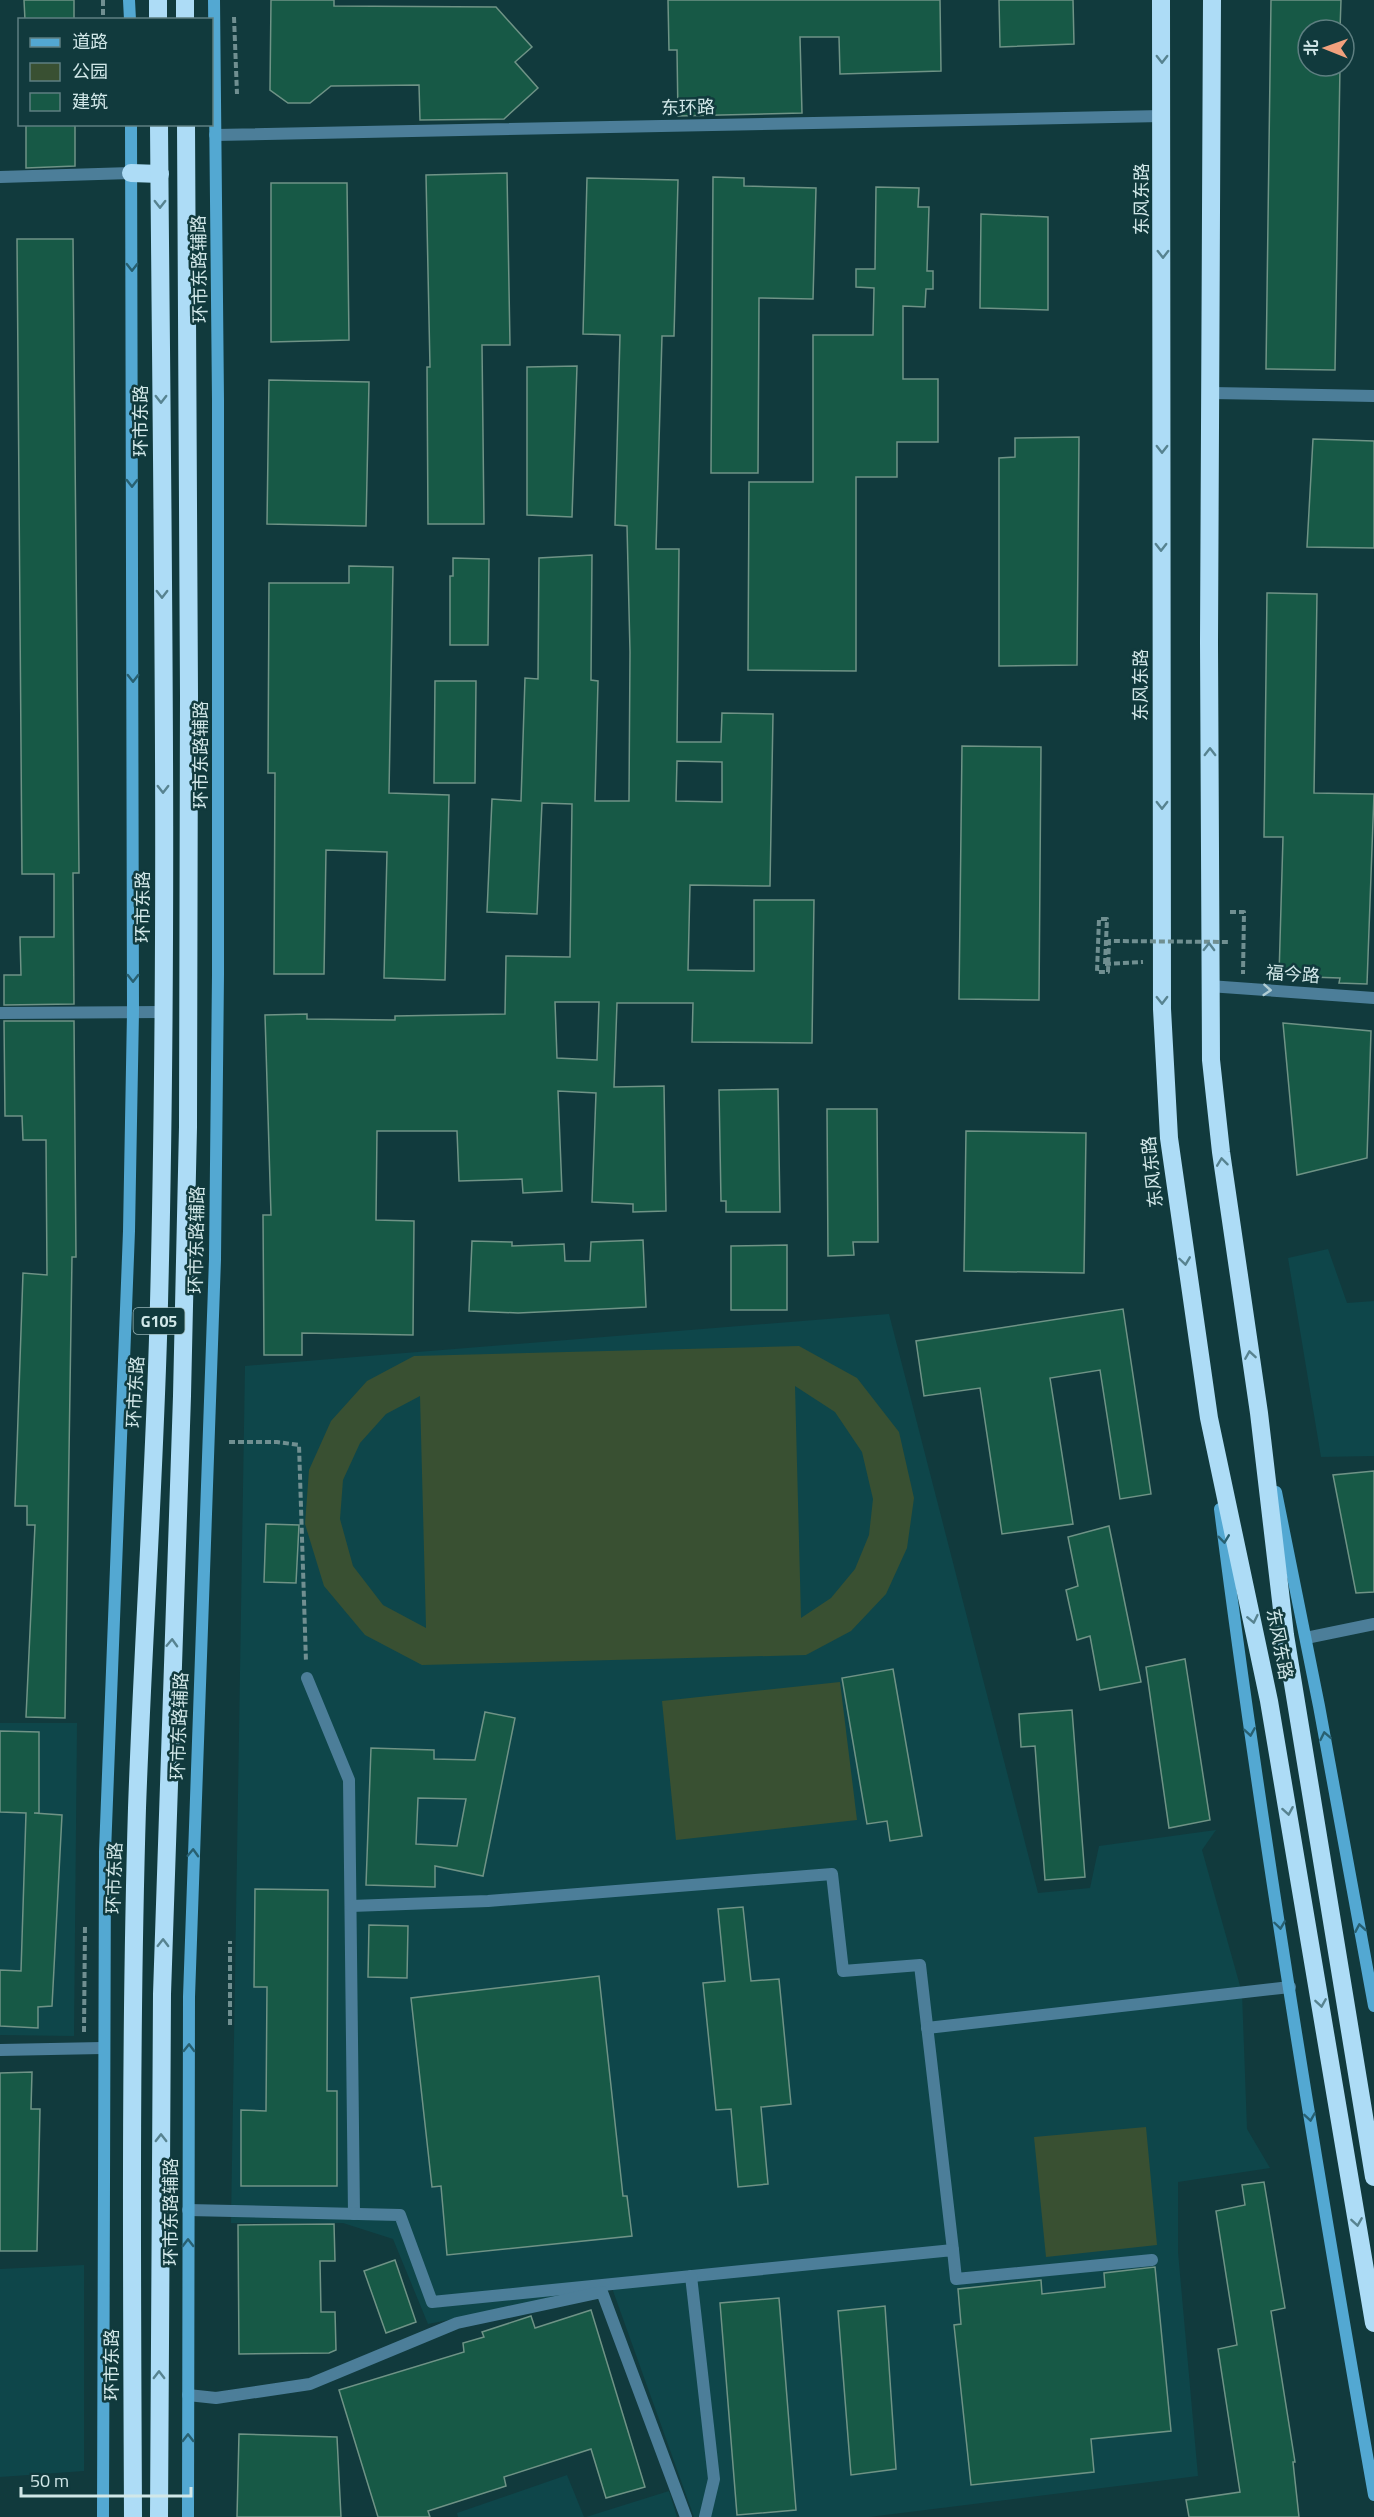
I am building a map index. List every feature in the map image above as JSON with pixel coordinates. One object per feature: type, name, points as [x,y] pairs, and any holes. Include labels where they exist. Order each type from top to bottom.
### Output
[{"type":"highway","points":[[158,0],[158,18]]},
{"type":"highway","points":[[185,0],[185,18]]},
{"type":"highway","name":"东风东路","points":[[1161,0],[1162,962],[1169,1138],[1209,1418],[1265,1677],[1374,2323]]},
{"type":"highway","name":"东风东路","points":[[1212,0],[1209,986],[1211,1060],[1221,1152],[1259,1413],[1284,1623],[1372,2168]]},
{"type":"highway","name":"环市东路","points":[[133,2517],[130,2087],[138,1791],[159,1308],[163,1012],[159,126]]},
{"type":"highway","name":"G105","points":[[159,2517],[162,1994],[183,1396],[188,1115],[189,672],[186,126]]},
{"type":"highway","points":[[131,173],[160,174]]},
{"type":"main road","points":[[129,0],[130,18]]},
{"type":"main road","name":"环市东路辅路","points":[[188,2517],[188,2210],[194,1817],[214,1259],[219,665],[214,0]]},
{"type":"main road","points":[[103,2517],[102,2048],[106,1819],[129,1231],[132,1012],[131,126]]},
{"type":"main road","points":[[1259,1413],[1305,1638],[1372,1985],[1374,2006]]},
{"type":"main road","points":[[1209,1418],[1240,1663],[1329,2240],[1374,2495]]},
{"type":"street","name":"东环路","points":[[215,135],[1162,116]]},
{"type":"street","points":[[0,177],[131,173]]},
{"type":"street","points":[[1211,393],[1374,396]]},
{"type":"street","name":"福今路","points":[[1209,986],[1374,998]]},
{"type":"street","points":[[0,1013],[163,1012]]},
{"type":"street","points":[[1305,1638],[1374,1624]]},
{"type":"street","points":[[307,1678],[349,1780],[354,2214]]},
{"type":"street","points":[[351,1906],[488,1901],[832,1874],[843,1971],[920,1965],[956,2279],[1152,2260]]},
{"type":"street","points":[[927,2028],[1290,1987]]},
{"type":"street","points":[[0,2050],[102,2048]]},
{"type":"street","points":[[188,2210],[400,2215],[432,2302],[953,2250]]},
{"type":"street","points":[[691,2276],[714,2479],[705,2517]]},
{"type":"street","points":[[188,2395],[216,2398],[310,2384],[457,2323],[603,2292],[686,2517]]},
{"type":"path","points":[[103,0],[103,18]]},
{"type":"path","points":[[233,12],[237,94]]},
{"type":"path","points":[[1230,922],[1230,911],[1244,912],[1243,976]]},
{"type":"path","points":[[1162,962],[1105,964],[1107,919],[1099,919],[1097,972],[1108,972],[1109,941],[1230,942],[1230,932]]},
{"type":"path","points":[[229,1442],[277,1442],[299,1445],[303,1626],[307,1678]]},
{"type":"path","points":[[84,2048],[85,1925]]},
{"type":"path","points":[[230,1941],[230,2025]]},
{"type":"shaded area","points":[[1328,1249],[1347,1303],[1374,1301],[1374,1456],[1321,1457],[1288,1258]]},
{"type":"shaded area","points":[[889,1314],[1038,1893],[1090,1888],[1099,1846],[1216,1830],[1202,1850],[1242,1993],[1247,2129],[1270,2168],[1178,2182],[1178,2252],[1198,2476],[869,2517],[694,2517],[612,2288],[428,2324],[393,2239],[343,2223],[231,2223],[245,1366]]},
{"type":"shaded area","points":[[0,1723],[77,1723],[74,2036],[0,2035]]},
{"type":"shaded area","points":[[84,2265],[84,2471],[0,2477],[0,2269]]},
{"type":"shaded area","points":[[567,2475],[584,2517],[458,2517],[457,2513]]},
{"type":"shaded area","points":[[669,2491],[677,2517],[586,2517]]},
{"type":"green space","points":[[799,1346],[857,1378],[899,1432],[914,1498],[907,1548],[886,1594],[851,1631],[806,1655],[422,1665],[365,1635],[324,1586],[305,1524],[309,1470],[331,1421],[367,1381],[414,1356]],"holes":[[[795,1386],[835,1412],[862,1452],[873,1499],[869,1535],[855,1569],[831,1598],[801,1618]],[[420,1396],[426,1627],[426,1628],[383,1605],[353,1566],[340,1519],[343,1480],[360,1443],[386,1414]]]},
{"type":"green space","points":[[840,1682],[857,1820],[676,1840],[662,1701]]},
{"type":"green space","points":[[1146,2127],[1157,2245],[1046,2257],[1034,2137]]},
{"type":"building","points":[[24,0],[74,0],[74,18],[25,18]]},
{"type":"building","points":[[271,0],[334,0],[334,6],[496,7],[532,47],[515,62],[538,88],[504,119],[420,120],[419,85],[331,86],[310,103],[288,103],[270,90]]},
{"type":"building","points":[[668,0],[940,0],[941,71],[840,74],[839,37],[800,37],[802,113],[678,116],[677,50],[669,50]]},
{"type":"building","points":[[999,0],[1073,0],[1074,44],[1000,47]]},
{"type":"building","points":[[1271,0],[1341,0],[1340,18],[1296,18],[1296,78],[1340,78],[1335,370],[1266,369]]},
{"type":"building","points":[[26,126],[75,126],[75,166],[26,168]]},
{"type":"building","points":[[507,173],[510,345],[482,345],[484,524],[428,524],[427,367],[430,367],[426,175]]},
{"type":"building","points":[[713,177],[744,178],[744,186],[816,188],[813,299],[759,298],[758,473],[711,473]]},
{"type":"building","points":[[587,178],[678,180],[674,336],[662,336],[656,549],[679,549],[677,742],[721,742],[722,713],[773,714],[770,886],[690,885],[688,970],[754,971],[754,900],[814,900],[812,1043],[692,1042],[693,1003],[617,1003],[614,1087],[664,1086],[666,1211],[633,1212],[633,1204],[592,1202],[596,1093],[558,1091],[562,1191],[523,1193],[522,1179],[459,1181],[457,1131],[377,1131],[376,1220],[414,1221],[413,1335],[302,1333],[302,1355],[264,1355],[263,1215],[271,1215],[265,1015],[307,1014],[307,1019],[395,1020],[395,1016],[505,1014],[506,956],[570,957],[572,804],[542,803],[537,914],[487,912],[492,799],[521,801],[525,678],[538,679],[539,558],[592,555],[591,680],[598,681],[595,801],[629,801],[630,652],[627,526],[615,525],[620,335],[583,334]],"holes":[[[677,761],[722,762],[722,802],[676,801]],[[555,1002],[599,1002],[597,1060],[557,1058]]]},
{"type":"building","points":[[271,183],[347,183],[349,340],[271,342]]},
{"type":"building","points":[[876,187],[919,188],[918,207],[929,207],[927,271],[933,271],[933,289],[926,289],[925,307],[903,306],[903,379],[938,379],[938,442],[897,442],[897,477],[856,477],[856,671],[748,670],[749,482],[813,482],[813,335],[873,335],[874,288],[856,287],[856,269],[875,269]]},
{"type":"building","points":[[981,214],[1048,217],[1048,310],[980,308]]},
{"type":"building","points":[[17,239],[73,239],[79,873],[73,873],[74,1004],[4,1005],[4,975],[21,975],[20,937],[54,937],[54,874],[22,874]]},
{"type":"building","points":[[577,366],[572,517],[527,515],[527,367]]},
{"type":"building","points":[[269,380],[369,382],[366,526],[267,524]]},
{"type":"building","points":[[1079,437],[1077,665],[999,666],[999,458],[1015,457],[1015,438]]},
{"type":"building","points":[[1313,439],[1374,441],[1374,548],[1307,547]]},
{"type":"building","points":[[453,558],[489,559],[488,645],[450,645],[450,576],[453,576]]},
{"type":"building","points":[[349,566],[393,567],[389,793],[449,795],[445,980],[384,978],[387,852],[326,850],[324,974],[274,974],[275,773],[268,773],[269,583],[349,583]]},
{"type":"building","points":[[1267,593],[1317,594],[1314,793],[1374,794],[1367,984],[1339,983],[1340,978],[1279,976],[1283,837],[1264,837]]},
{"type":"building","points":[[435,681],[476,681],[475,783],[434,783]]},
{"type":"building","points":[[962,746],[1041,747],[1039,1000],[959,999]]},
{"type":"building","points":[[4,1021],[74,1021],[76,1257],[72,1257],[65,1718],[26,1717],[35,1525],[27,1525],[27,1506],[15,1506],[23,1273],[47,1275],[46,1140],[23,1140],[22,1116],[5,1116]]},
{"type":"building","points":[[1283,1023],[1371,1031],[1367,1158],[1297,1175]]},
{"type":"building","points":[[778,1089],[780,1212],[726,1212],[726,1201],[721,1201],[719,1090]]},
{"type":"building","points":[[827,1109],[877,1109],[878,1242],[853,1242],[854,1255],[828,1256]]},
{"type":"building","points":[[966,1131],[1086,1133],[1084,1273],[964,1271]]},
{"type":"building","points":[[643,1240],[646,1307],[518,1313],[469,1311],[472,1241],[512,1242],[512,1246],[564,1244],[565,1261],[590,1261],[591,1242]]},
{"type":"building","points":[[787,1245],[787,1310],[731,1310],[731,1246]]},
{"type":"building","points":[[1123,1309],[1151,1494],[1120,1499],[1100,1370],[1050,1378],[1073,1524],[1002,1534],[980,1388],[924,1396],[916,1341]]},
{"type":"building","points":[[1374,1471],[1374,1592],[1356,1593],[1333,1475]]},
{"type":"building","points":[[266,1524],[299,1525],[296,1583],[264,1582]]},
{"type":"building","points":[[1109,1526],[1141,1682],[1100,1690],[1090,1636],[1077,1640],[1066,1590],[1078,1586],[1068,1537]]},
{"type":"building","points":[[1185,1659],[1210,1820],[1169,1828],[1146,1667]]},
{"type":"building","points":[[893,1669],[922,1836],[890,1841],[887,1821],[867,1824],[842,1678]]},
{"type":"building","points":[[1072,1710],[1085,1877],[1045,1880],[1035,1746],[1021,1747],[1019,1714]]},
{"type":"building","points":[[485,1712],[515,1718],[483,1876],[435,1866],[435,1887],[366,1885],[371,1748],[434,1750],[434,1759],[475,1760]],"holes":[[[418,1798],[466,1799],[457,1846],[416,1844]]]},
{"type":"building","points":[[0,1731],[39,1732],[39,1813],[34,1813],[62,1815],[52,2006],[38,2007],[38,2028],[0,2026],[0,1970],[21,1971],[26,1813],[0,1812]]},
{"type":"building","points":[[255,1889],[328,1890],[327,2091],[337,2091],[337,2186],[241,2186],[241,2110],[266,2111],[267,1987],[254,1987]]},
{"type":"building","points":[[743,1907],[751,1981],[779,1979],[791,2104],[761,2107],[768,2184],[738,2187],[731,2109],[716,2110],[703,1983],[725,1981],[718,1909]]},
{"type":"building","points":[[369,1925],[408,1926],[407,1978],[368,1977]]},
{"type":"building","points":[[599,1976],[623,2196],[627,2196],[632,2236],[447,2255],[441,2186],[432,2187],[411,1998]]},
{"type":"building","points":[[32,2072],[31,2109],[40,2109],[37,2251],[0,2251],[0,2073]]},
{"type":"building","points":[[1264,2182],[1285,2308],[1271,2311],[1295,2462],[1293,2462],[1299,2517],[1189,2517],[1186,2500],[1240,2492],[1218,2349],[1237,2345],[1216,2211],[1245,2205],[1242,2185]]},
{"type":"building","points":[[334,2224],[335,2261],[320,2261],[321,2312],[335,2312],[336,2350],[329,2353],[239,2354],[238,2225]]},
{"type":"building","points":[[395,2260],[416,2322],[386,2333],[364,2271]]},
{"type":"building","points":[[1155,2267],[1171,2431],[1091,2439],[1094,2472],[971,2485],[954,2325],[961,2324],[958,2289],[1041,2280],[1042,2294],[1105,2287],[1104,2273]]},
{"type":"building","points":[[779,2298],[796,2510],[737,2515],[720,2303]]},
{"type":"building","points":[[885,2306],[896,2469],[851,2475],[838,2311]]},
{"type":"building","points":[[591,2310],[645,2487],[606,2498],[591,2449],[504,2477],[506,2486],[428,2511],[430,2517],[378,2517],[339,2390],[464,2352],[463,2343],[484,2337],[482,2332],[531,2316],[535,2328]]},
{"type":"building","points":[[239,2434],[337,2437],[341,2517],[237,2517]]}]
